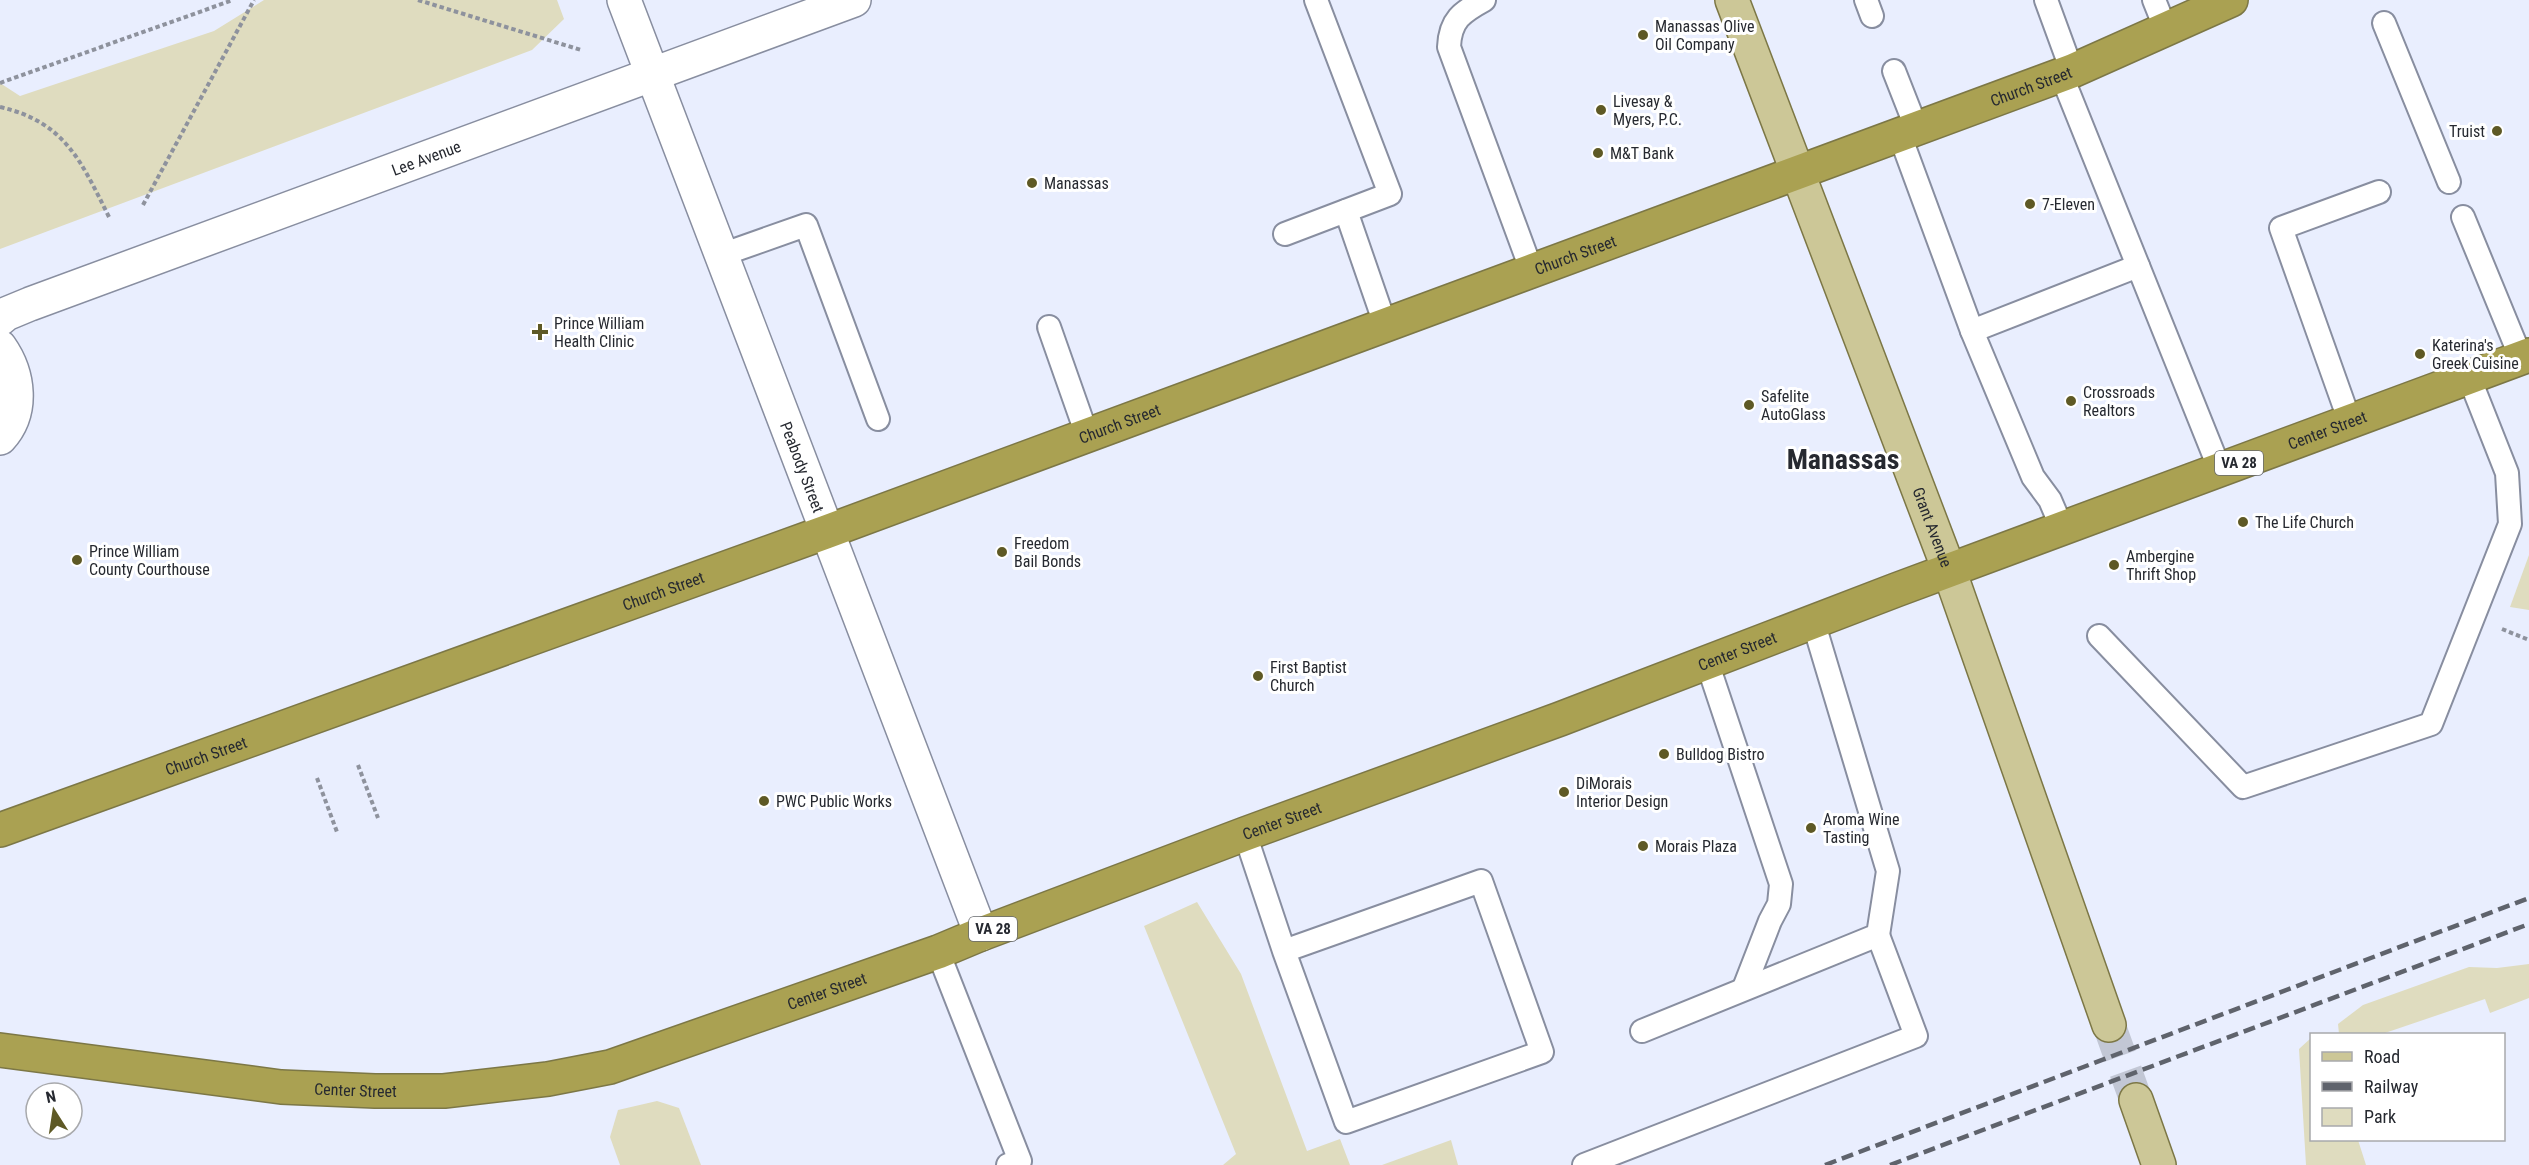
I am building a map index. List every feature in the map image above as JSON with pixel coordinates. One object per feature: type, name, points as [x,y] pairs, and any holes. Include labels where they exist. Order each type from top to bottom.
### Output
[{"type":"highway","name":"Church Street","points":[[0,830],[826,532],[1531,269],[2067,73],[2231,0]]},
{"type":"highway","name":"Center Street","points":[[0,1050],[281,1087],[375,1091],[444,1091],[548,1079],[610,1067],[938,952],[1245,834],[1549,723],[1948,570],[2525,357]]},
{"type":"main road","name":"Grant Avenue","points":[[1732,0],[1948,570],[2109,1025]]},
{"type":"main road","points":[[2136,1100],[2159,1165]]},
{"type":"street","name":"Peabody Street","points":[[624,0],[981,934]]},
{"type":"street","name":"Lee Avenue","points":[[0,320],[6,314],[30,304],[854,0]]},
{"type":"street","points":[[0,347],[8,358],[15,378],[17,396],[13,417],[0,438]]},
{"type":"lane","points":[[1285,234],[1390,194],[1316,0]]},
{"type":"lane","points":[[1484,0],[1460,16],[1449,32],[1449,47],[1531,269]]},
{"type":"lane","points":[[2046,0],[2067,73],[2138,266],[2220,470]]},
{"type":"lane","points":[[2154,0],[2166,30]]},
{"type":"lane","points":[[2384,23],[2449,182]]},
{"type":"lane","points":[[1894,71],[1908,130],[1972,331],[2033,477],[2050,500],[2062,528]]},
{"type":"lane","points":[[2350,422],[2281,228],[2379,192]]},
{"type":"lane","points":[[1346,211],[1385,324]]},
{"type":"lane","points":[[2463,217],[2525,357]]},
{"type":"lane","points":[[721,255],[806,225],[878,419]]},
{"type":"lane","points":[[1972,331],[2138,266]]},
{"type":"lane","points":[[1049,327],[1087,435]]},
{"type":"lane","points":[[2099,636],[2243,788],[2432,724],[2510,524],[2507,473],[2469,377]]},
{"type":"lane","points":[[1584,1165],[1916,1036],[1878,935],[1888,871],[1813,621]]},
{"type":"lane","points":[[1707,662],[1781,884],[1779,904],[1744,988]]},
{"type":"lane","points":[[1245,834],[1284,951],[1346,1122],[1542,1052],[1481,881],[1284,951]]},
{"type":"lane","points":[[1641,1031],[1878,935]]},
{"type":"lane","points":[[938,952],[1020,1161],[1008,1165]]},
{"type":"path","points":[[0,83],[233,0]]},
{"type":"path","points":[[143,205],[254,0]]},
{"type":"path","points":[[418,0],[581,50]]},
{"type":"path","points":[[0,107],[32,117],[51,128],[73,151],[109,217]]},
{"type":"path","points":[[358,765],[378,818]]},
{"type":"path","points":[[317,778],[337,832]]},
{"type":"green space","points":[[264,0],[557,0],[564,19],[532,50],[0,249],[0,83],[20,96],[214,31]]},
{"type":"green space","points":[[2529,555],[2529,610],[2510,607]]},
{"type":"green space","points":[[1197,902],[1241,974],[1307,1151],[1340,1139],[1350,1165],[1223,1165],[1236,1154],[1144,926]]},
{"type":"green space","points":[[2529,964],[2529,998],[2490,1013],[2485,999],[2385,1033],[2339,1033],[2338,1024],[2363,1005],[2469,967],[2497,968]]},
{"type":"green space","points":[[2310,1039],[2310,1141],[2358,1141],[2366,1165],[2306,1165],[2299,1049]]},
{"type":"green space","points":[[657,1101],[679,1108],[701,1165],[620,1165],[610,1137],[618,1110]]},
{"type":"green space","points":[[1451,1140],[1458,1165],[1382,1165]]},
{"type":"tunnel","points":[[2109,1025],[2136,1100]]},
{"type":"railway","points":[[1825,1165],[2529,898]]},
{"type":"railway","points":[[1890,1165],[2529,924]]},
{"type":"place","name":"Manassas Olive Oil Company","points":[[1643,35]]},
{"type":"place","name":"Livesay & Myers, P.C.","points":[[1601,110]]},
{"type":"place","name":"Truist","points":[[2497,131]]},
{"type":"place","name":"M&T Bank","points":[[1598,153]]},
{"type":"place","name":"Manassas","points":[[1032,183]]},
{"type":"place","name":"7-Eleven","points":[[2030,204]]},
{"type":"place","name":"Prince William Health Clinic","points":[[540,332]]},
{"type":"place","name":"Katerina's Greek Cuisine","points":[[2420,354]]},
{"type":"place","name":"Crossroads Realtors","points":[[2071,401]]},
{"type":"place","name":"Safelite AutoGlass","points":[[1749,405]]},
{"type":"place","name":"The Life Church","points":[[2243,522]]},
{"type":"place","name":"Freedom Bail Bonds","points":[[1002,552]]},
{"type":"place","name":"Prince William County Courthouse","points":[[77,560]]},
{"type":"place","name":"Ambergine Thrift Shop","points":[[2114,565]]},
{"type":"place","name":"First Baptist Church","points":[[1258,676]]},
{"type":"place","name":"Bulldog Bistro","points":[[1664,754]]},
{"type":"place","name":"DiMorais Interior Design","points":[[1564,792]]},
{"type":"place","name":"PWC Public Works","points":[[764,801]]},
{"type":"place","name":"Aroma Wine Tasting","points":[[1811,828]]},
{"type":"place","name":"Morais Plaza","points":[[1643,846]]},
{"type":"district","name":"Manassas","points":[[1843,459]]}]
